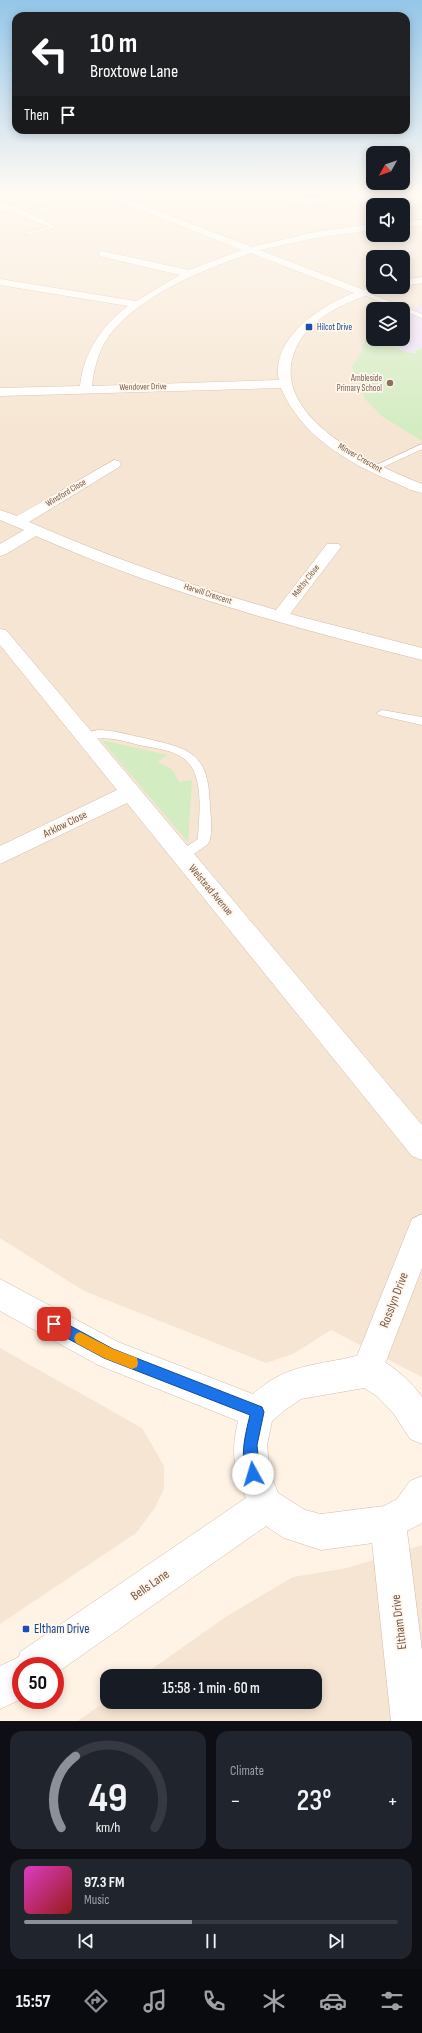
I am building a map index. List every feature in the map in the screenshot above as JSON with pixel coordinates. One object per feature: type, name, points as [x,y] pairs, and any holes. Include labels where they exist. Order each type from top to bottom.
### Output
[{"type":"street","points":[[179,271],[187,273]]},
{"type":"street","points":[[86,389],[88,369],[96,349],[118,320],[136,304],[191,271]]},
{"type":"street","points":[[306,271],[363,293]]},
{"type":"street","points":[[410,282],[422,280]]},
{"type":"street","points":[[0,282],[136,304]]},
{"type":"street","points":[[285,384],[286,362],[292,343],[300,331],[332,307],[366,292]]},
{"type":"street","name":"Wendover Drive","points":[[0,392],[285,384]]},
{"type":"street","name":"Minver Crescent","points":[[285,384],[296,404],[313,425],[342,450],[374,468],[422,489]]},
{"type":"street","name":"Winsford Close","points":[[18,522],[114,464]]},
{"type":"street","name":"Harwill Crescent","points":[[0,515],[70,545],[166,581],[280,616],[422,654]]},
{"type":"street","points":[[0,551],[35,530]]},
{"type":"street","name":"Maltby Close","points":[[280,616],[333,546]]},
{"type":"street","name":"Welstead Avenue","points":[[0,634],[422,1146]]},
{"type":"street","name":"Arklow Close","points":[[0,856],[131,792]]},
{"type":"street","name":"Rosslyn Drive","points":[[367,1372],[422,1229]]},
{"type":"street","points":[[0,1294],[109,1354],[257,1412]]},
{"type":"street","points":[[422,1427],[406,1402],[389,1384],[367,1372],[296,1384],[273,1398],[257,1412],[250,1445],[253,1474],[266,1505],[297,1525],[320,1532],[388,1523],[409,1511],[422,1493]]},
{"type":"street","name":"Bells Lane","points":[[47,1657],[266,1505]]},
{"type":"street","name":"Eltham Drive","points":[[388,1523],[412,1721]]},
{"type":"street","points":[[0,1690],[12,1681]]},
{"type":"lane","points":[[363,293],[422,316]]},
{"type":"lane","points":[[374,468],[422,446]]},
{"type":"lane","points":[[382,713],[422,721]]},
{"type":"lane","points":[[85,737],[96,733],[121,736],[174,749],[192,758],[202,776],[204,841],[182,855]]},
{"type":"shaded area","points":[[0,271],[366,271],[366,294],[410,294],[410,271],[422,271],[422,1377],[331,1330],[293,1354],[266,1363],[84,1291],[0,1238]]},
{"type":"shaded area","name":"Ambleside Primary School","points":[[422,305],[422,441],[383,417],[365,399],[352,367],[361,352],[366,337],[366,346],[410,346],[410,309]]},
{"type":"shaded area","points":[[0,1348],[142,1428],[164,1466],[164,1489],[154,1509],[136,1533],[0,1624]]},
{"type":"shaded area","points":[[422,1545],[422,1721],[78,1721],[100,1705],[100,1709],[322,1709],[322,1669],[152,1669],[227,1616],[293,1577],[347,1568]]},
{"type":"green space","name":"Ambleside Primary School","points":[[366,337],[366,346],[395,346],[411,353],[417,353],[414,351],[422,348],[422,441],[383,417],[365,399],[352,367],[361,352]]},
{"type":"green space","points":[[101,740],[167,755],[157,762],[172,769],[179,782],[192,780],[188,842]]},
{"type":"slow traffic","points":[[80,1338],[109,1354],[132,1363]]},
{"type":"place","name":"Hilcot Drive","points":[[309,327]]},
{"type":"place","name":"Ambleside Primary School","points":[[390,383]]},
{"type":"place","name":"Eltham Drive","points":[[26,1629]]},
{"type":"route","points":[[54,1324],[109,1354],[257,1412],[250,1445],[253,1474]]}]
